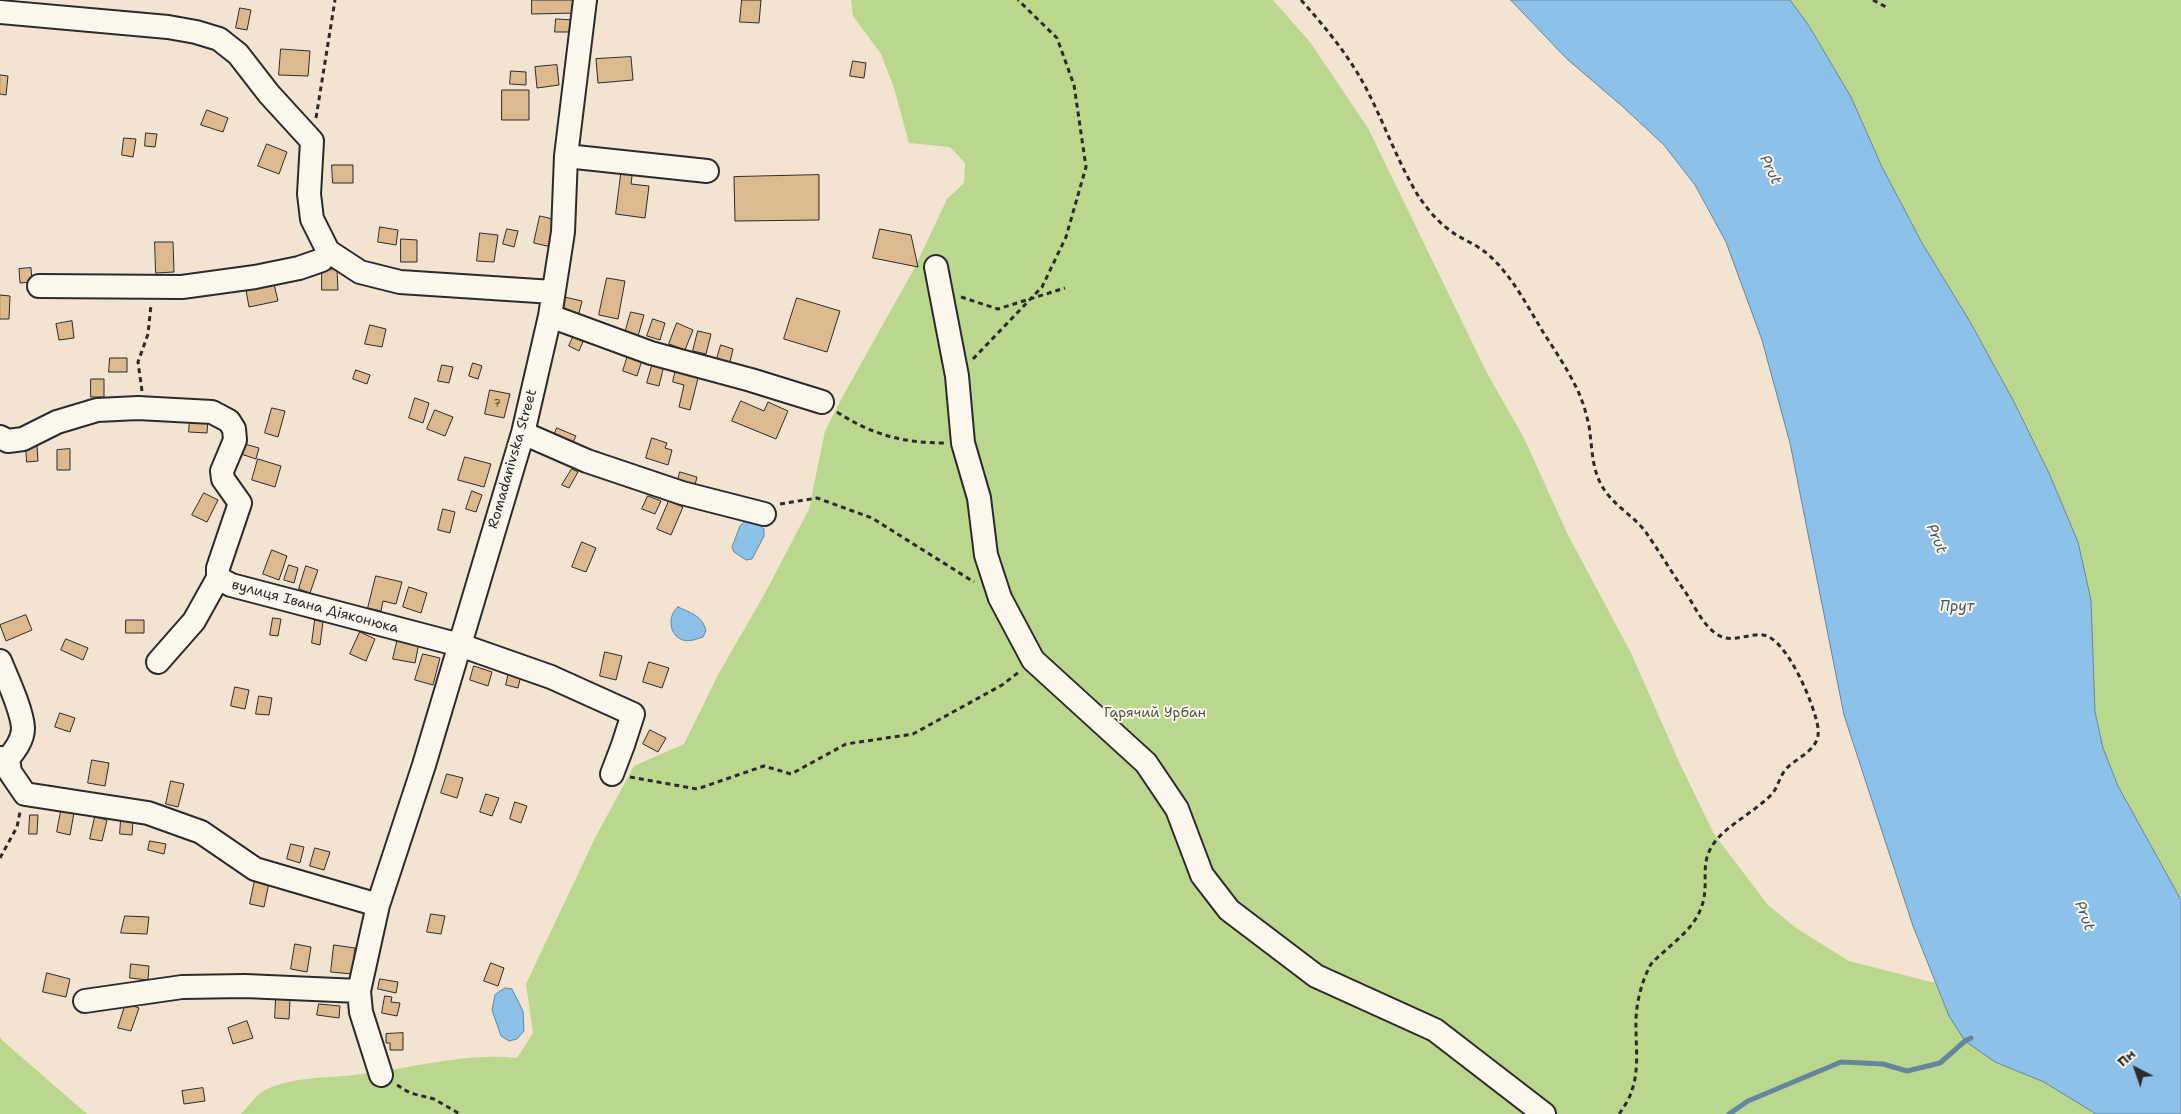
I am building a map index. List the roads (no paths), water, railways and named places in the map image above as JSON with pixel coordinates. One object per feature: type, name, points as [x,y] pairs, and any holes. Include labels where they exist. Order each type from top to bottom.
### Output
[{"type":"street","name":"Romadanivska Street","points":[[381,1075],[361,1012],[359,991],[378,905],[424,764],[523,433],[550,316],[563,232],[566,156],[585,0]]},
{"type":"street","points":[[0,12],[168,27],[196,32],[219,39],[238,54],[269,94],[312,141],[309,194],[312,219],[328,251],[360,272],[400,282],[553,292]]},
{"type":"street","points":[[566,156],[707,171]]},
{"type":"street","points":[[39,286],[182,287],[255,278],[299,268],[322,260],[328,251]]},
{"type":"street","points":[[938,273],[957,376],[963,443],[979,498],[986,556],[1000,598],[1033,660],[1146,763],[1177,809],[1202,875],[1229,910],[1316,976],[1435,1030],[1544,1114]]},
{"type":"street","points":[[550,316],[651,353],[751,380],[822,402]]},
{"type":"street","name":"вулиця Івана Діяконюка","points":[[0,437],[8,441],[23,439],[58,422],[97,410],[138,408],[212,412],[229,421],[234,429],[235,440],[222,471],[223,479],[240,503],[218,568],[218,578],[240,588],[460,645],[551,677],[633,714],[624,746],[612,774]]},
{"type":"street","points":[[523,433],[586,461],[682,493],[764,514]]},
{"type":"street","points":[[158,662],[194,621],[218,578]]},
{"type":"street","points":[[0,661],[23,728],[18,746],[4,758],[10,772],[25,794],[148,813],[201,832],[255,869],[378,905]]},
{"type":"street","points":[[85,1001],[182,987],[246,986],[359,991]]},
{"type":"water","name":"Прут","points":[[1511,0],[1790,0],[1809,26],[1851,97],[1882,167],[1922,243],[1969,320],[2013,400],[2049,473],[2078,542],[2091,600],[2095,712],[2103,748],[2118,786],[2181,900],[2181,1114],[2096,1114],[2044,1082],[1995,1062],[1965,1041],[1949,1016],[1913,926],[1844,715],[1790,443],[1762,340],[1726,242],[1695,185],[1664,145],[1567,59]]},
{"type":"water","points":[[746,521],[757,523],[764,529],[764,536],[752,559],[746,560],[734,552],[732,547],[740,526]]},
{"type":"water","points":[[678,607],[699,618],[706,631],[703,637],[685,641],[678,638],[672,630],[671,620],[674,611]]},
{"type":"water","points":[[505,988],[512,989],[523,1011],[524,1031],[517,1039],[509,1041],[501,1036],[492,1010],[495,995]]},
{"type":"waterway","points":[[1729,1114],[1748,1101],[1841,1062],[1883,1064],[1907,1071],[1940,1063],[1971,1038]]},
{"type":"water label","name":"Prut","points":[[1770,170]]},
{"type":"water label","name":"Prut","points":[[1936,539]]},
{"type":"water label","name":"Prut","points":[[2084,916]]},
{"type":"park label","name":"Гарячий Урбан","points":[[1155,713]]}]
